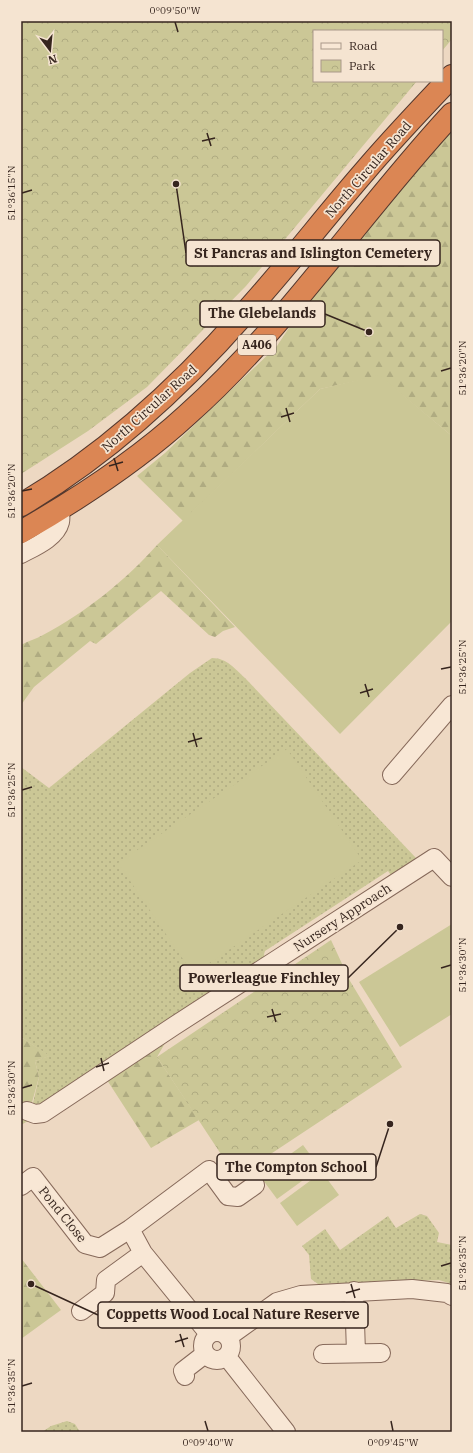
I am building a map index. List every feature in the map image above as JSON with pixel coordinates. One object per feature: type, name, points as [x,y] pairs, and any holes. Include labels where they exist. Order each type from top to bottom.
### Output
[{"type":"highway","name":"North Circular Road","points":[[21,505],[49,489],[89,461],[172,391],[244,314],[365,171],[452,76]]},
{"type":"highway","name":"North Circular Road","points":[[21,532],[60,509],[134,460],[187,415],[228,376],[267,333],[360,220],[452,114]]},
{"type":"street","points":[[21,554],[51,535],[60,523],[60,509]]},
{"type":"street","points":[[392,775],[452,705]]},
{"type":"street","name":"Nursery Approach","points":[[27,1111],[35,1114],[43,1113],[174,1026],[434,858],[452,877]]},
{"type":"street","points":[[209,1334],[143,1252],[130,1229],[209,1170],[228,1196],[238,1197],[255,1185]]},
{"type":"street","name":"Pond Close","points":[[21,1186],[33,1177],[85,1244],[100,1248],[130,1229]]},
{"type":"street","points":[[81,1311],[105,1293],[106,1280],[143,1252]]},
{"type":"street","points":[[228,1336],[277,1302],[301,1295],[412,1289],[447,1293],[452,1296]]},
{"type":"street","points":[[354,1292],[356,1353]]},
{"type":"street","points":[[217,1331],[228,1336],[232,1347],[227,1357],[217,1360],[210,1358],[205,1354],[203,1343],[209,1334],[217,1331]]},
{"type":"street","points":[[323,1354],[382,1353]]},
{"type":"street","points":[[185,1376],[184,1371],[205,1354]]},
{"type":"street","points":[[227,1357],[286,1432]]},
{"type":"green space","points":[[21,21],[452,21],[452,39],[443,50],[443,30],[313,30],[313,82],[416,82],[246,286],[147,387],[88,431],[21,474]]},
{"type":"green space","points":[[452,129],[452,436],[379,376],[320,389],[183,521],[137,476],[165,453],[277,346],[296,317]]},
{"type":"green space","points":[[379,375],[452,436],[452,621],[340,734],[157,545],[320,389]]},
{"type":"green space","points":[[157,545],[235,627],[223,631],[215,637],[209,635],[161,591],[96,644],[90,641],[34,687],[21,705],[21,645],[74,617],[104,595],[132,571]]},
{"type":"green space","points":[[212,658],[217,658],[226,662],[246,679],[417,859],[393,878],[388,871],[265,951],[264,954],[267,965],[48,1106],[32,1107],[39,1077],[35,1061],[49,1056],[21,1037],[21,767],[49,788],[190,673]]},
{"type":"green space","points":[[287,749],[362,860],[193,974],[118,863]]},
{"type":"green space","points":[[452,924],[452,1014],[400,1047],[359,982]]},
{"type":"green space","points":[[331,940],[350,981],[402,1067],[236,1177],[157,1057]]},
{"type":"green space","points":[[21,1037],[50,1056],[35,1061],[39,1077],[28,1121],[21,1125]]},
{"type":"green space","points":[[168,1038],[157,1057],[199,1120],[151,1148],[107,1080]]},
{"type":"green space","points":[[303,1145],[320,1168],[277,1199],[260,1176]]},
{"type":"green space","points":[[322,1172],[339,1195],[297,1226],[280,1203]]},
{"type":"green space","points":[[420,1214],[427,1216],[439,1233],[437,1242],[452,1245],[452,1284],[439,1280],[318,1284],[311,1279],[309,1255],[302,1246],[325,1229],[340,1250],[388,1216],[396,1228]]},
{"type":"green space","points":[[21,1258],[61,1310],[21,1339]]},
{"type":"green space","points":[[67,1421],[75,1424],[80,1432],[42,1432],[51,1426]]},
{"type":"place","name":"St Pancras and Islington Cemetery","points":[[176,184]]},
{"type":"place","name":"The Glebelands","points":[[369,332]]},
{"type":"place","name":"Powerleague Finchley","points":[[400,927]]},
{"type":"place","name":"The Compton School","points":[[390,1124]]},
{"type":"place","name":"Coppetts Wood Local Nature Reserve","points":[[31,1284]]}]
